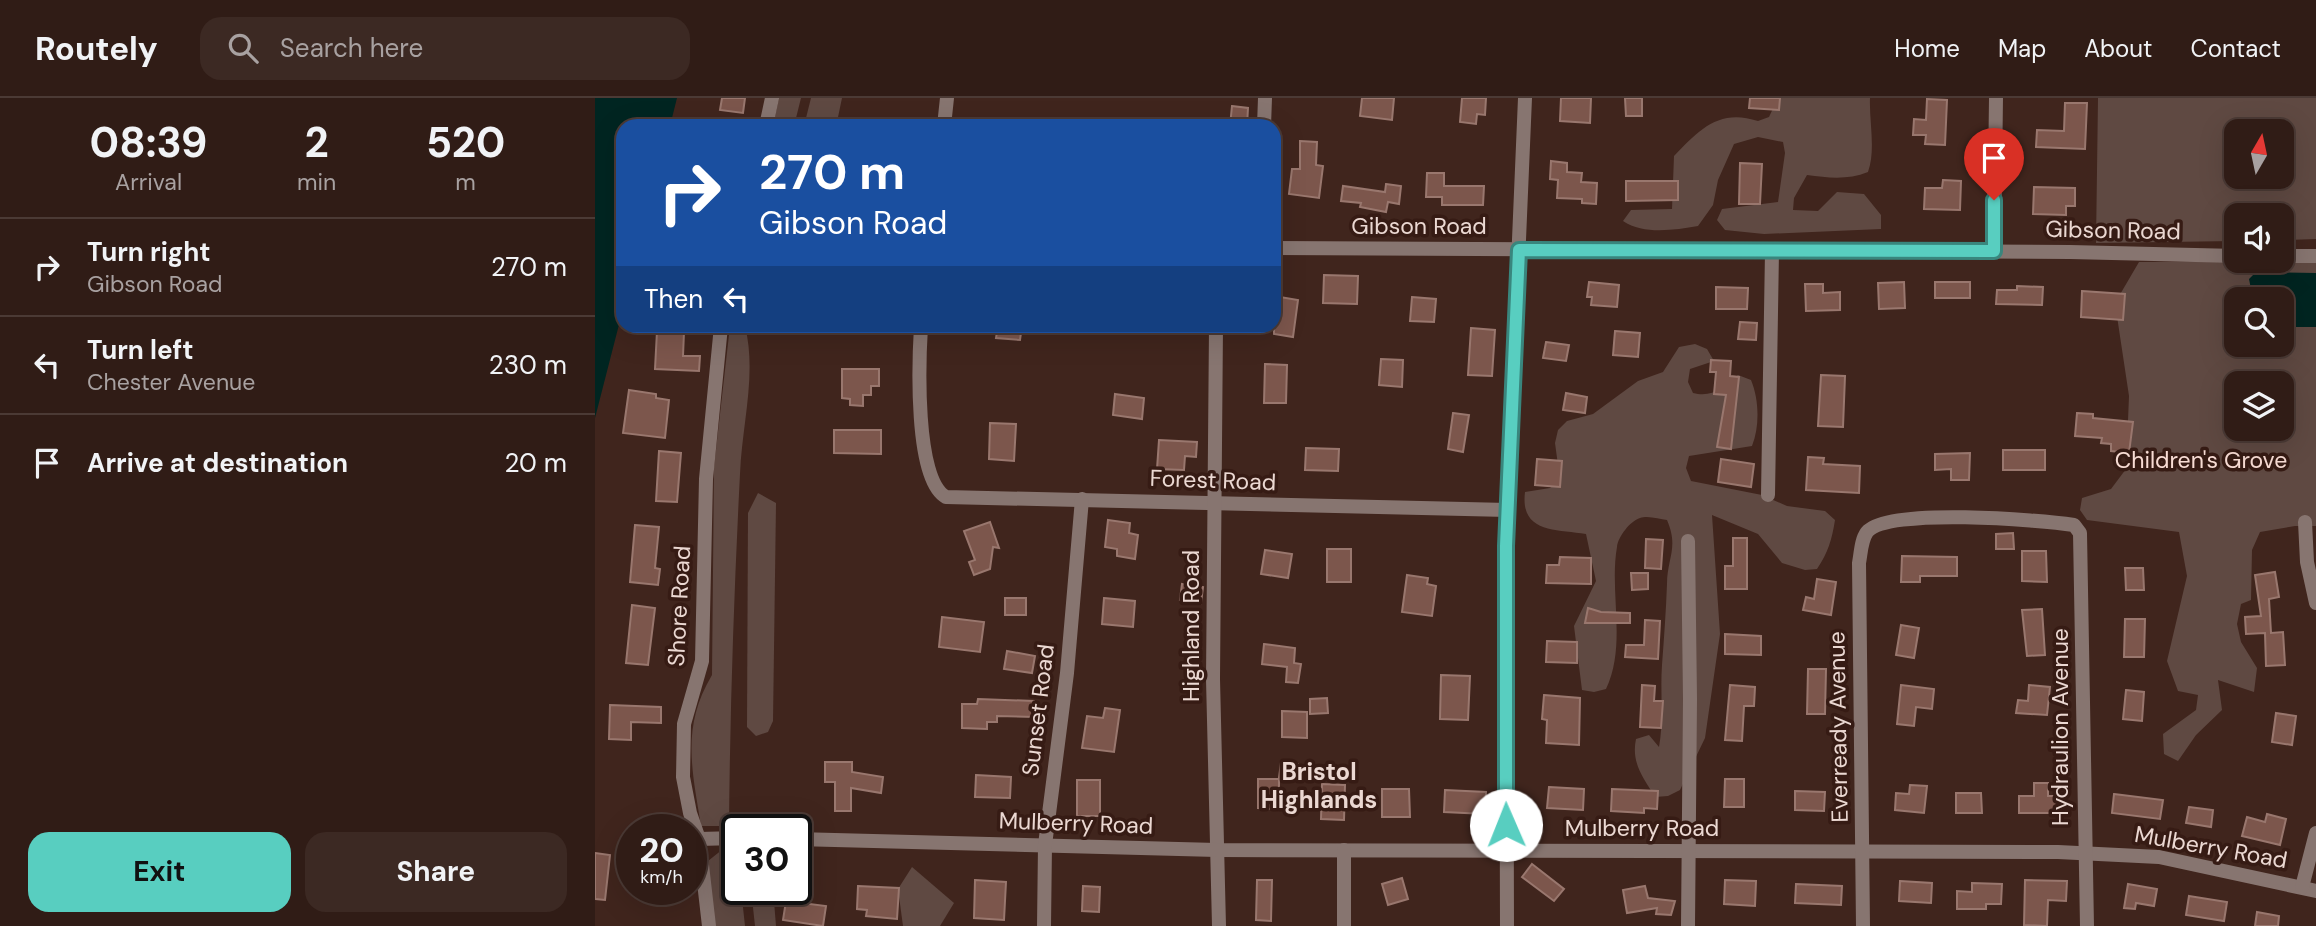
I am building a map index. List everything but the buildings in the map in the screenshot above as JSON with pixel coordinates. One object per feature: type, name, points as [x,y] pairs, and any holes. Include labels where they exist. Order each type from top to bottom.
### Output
[{"type":"street","points":[[767,119],[772,98]]},
{"type":"street","points":[[945,119],[947,98]]},
{"type":"street","points":[[1265,98],[1265,119]]},
{"type":"street","points":[[1507,926],[1505,688],[1508,510],[1525,98]]},
{"type":"street","points":[[1994,251],[1996,98]]},
{"type":"street","name":"Gibson Road","points":[[1281,248],[1994,251],[2224,256]]},
{"type":"street","points":[[1769,495],[1772,251]]},
{"type":"street","points":[[2294,256],[2316,256]]},
{"type":"street","name":"Shore Road","points":[[690,814],[683,777],[684,724],[702,661],[706,479],[720,333]]},
{"type":"street","name":"Forest Road","points":[[921,333],[920,420],[932,471],[941,494],[946,497],[1508,510]]},
{"type":"street","name":"Highland Road","points":[[1216,333],[1213,679],[1219,926]]},
{"type":"street","name":"Sunset Road","points":[[1044,926],[1045,845],[1067,673],[1082,499]]},
{"type":"street","name":"Hydraulion Avenue","points":[[1870,530],[1893,520],[1921,516],[2048,522],[2074,525],[2078,529],[2083,553],[2084,853],[2087,926]]},
{"type":"street","points":[[2305,522],[2307,562],[2316,603]]},
{"type":"street","name":"Everready Avenue","points":[[1863,926],[1859,562],[1863,542],[1870,530]]},
{"type":"street","points":[[1688,541],[1688,926]]},
{"type":"street","points":[[2309,889],[2316,832]]},
{"type":"street","name":"Mulberry Road","points":[[812,839],[1217,850],[1863,850],[2084,853],[2159,858],[2309,889]]},
{"type":"street","points":[[1344,850],[1344,926]]},
{"type":"street","name":"Shore Road","points":[[707,905],[709,926]]},
{"type":"green space","points":[[779,98],[801,98],[796,119],[774,119]]},
{"type":"green space","points":[[811,98],[842,98],[838,119],[806,119]]},
{"type":"green space","points":[[1778,98],[1870,98],[1872,145],[1868,172],[1838,178],[1807,175],[1794,198],[1793,210],[1818,211],[1837,192],[1864,194],[1881,215],[1881,229],[1764,234],[1725,230],[1717,220],[1722,209],[1778,202],[1785,153],[1783,142],[1758,137],[1734,144],[1718,180],[1713,205],[1698,226],[1650,230],[1623,221],[1631,210],[1672,209],[1674,156],[1701,130],[1732,117],[1758,121],[1769,117]]},
{"type":"green space","points":[[2098,98],[2316,98],[2316,239],[2294,240],[2294,203],[2224,203],[2224,241],[2096,243]]},
{"type":"green space","name":"Children's Grove","points":[[2294,261],[2316,261],[2316,526],[2295,526],[2260,532],[2252,550],[2251,600],[2241,604],[2237,624],[2241,642],[2257,668],[2254,692],[2218,680],[2222,710],[2196,735],[2178,761],[2164,754],[2163,734],[2196,710],[2198,695],[2178,691],[2167,661],[2187,576],[2179,532],[2087,520],[2080,510],[2082,498],[2111,489],[2126,469],[2129,396],[2115,303],[2139,262],[2224,262],[2224,273],[2294,273]]},
{"type":"green space","points":[[729,333],[746,333],[750,362],[741,455],[736,562],[729,814],[721,814],[721,826],[707,826],[707,814],[699,814],[692,767],[691,749],[696,713],[712,675],[714,467]]},
{"type":"green space","points":[[1695,344],[1707,349],[1714,361],[1690,369],[1688,382],[1693,393],[1712,393],[1738,375],[1751,380],[1756,396],[1757,421],[1752,446],[1689,456],[1686,468],[1691,481],[1762,495],[1787,506],[1825,511],[1835,520],[1829,546],[1821,563],[1817,569],[1805,570],[1782,563],[1758,534],[1712,515],[1720,634],[1705,738],[1680,790],[1668,796],[1655,797],[1639,770],[1635,748],[1636,739],[1649,735],[1659,747],[1667,575],[1672,546],[1667,520],[1640,518],[1625,530],[1620,539],[1615,564],[1617,637],[1612,672],[1606,689],[1594,692],[1582,690],[1574,626],[1596,581],[1586,534],[1552,529],[1534,522],[1525,505],[1525,492],[1550,488],[1560,480],[1555,443],[1558,430],[1567,421],[1593,414],[1638,381],[1663,372],[1679,347]]},
{"type":"green space","points":[[758,493],[776,503],[773,721],[768,732],[756,736],[747,727],[748,513]]},
{"type":"green space","points":[[721,851],[721,905],[743,905],[745,926],[714,926],[708,861]]},
{"type":"green space","points":[[912,867],[954,903],[940,926],[903,926],[898,889]]},
{"type":"green space","points":[[753,905],[774,905],[776,926],[755,926]]},
{"type":"water","points":[[595,98],[677,98],[672,119],[616,119],[617,333],[595,418]]},
{"type":"water","points":[[2255,273],[2316,273],[2316,327],[2294,327],[2294,287],[2251,287],[2249,279]]},
{"type":"district","name":"Bristol Highlands","points":[[1319,786]]},
{"type":"route","points":[[1506,825],[1506,546],[1519,250],[1994,251],[1994,200]]}]
